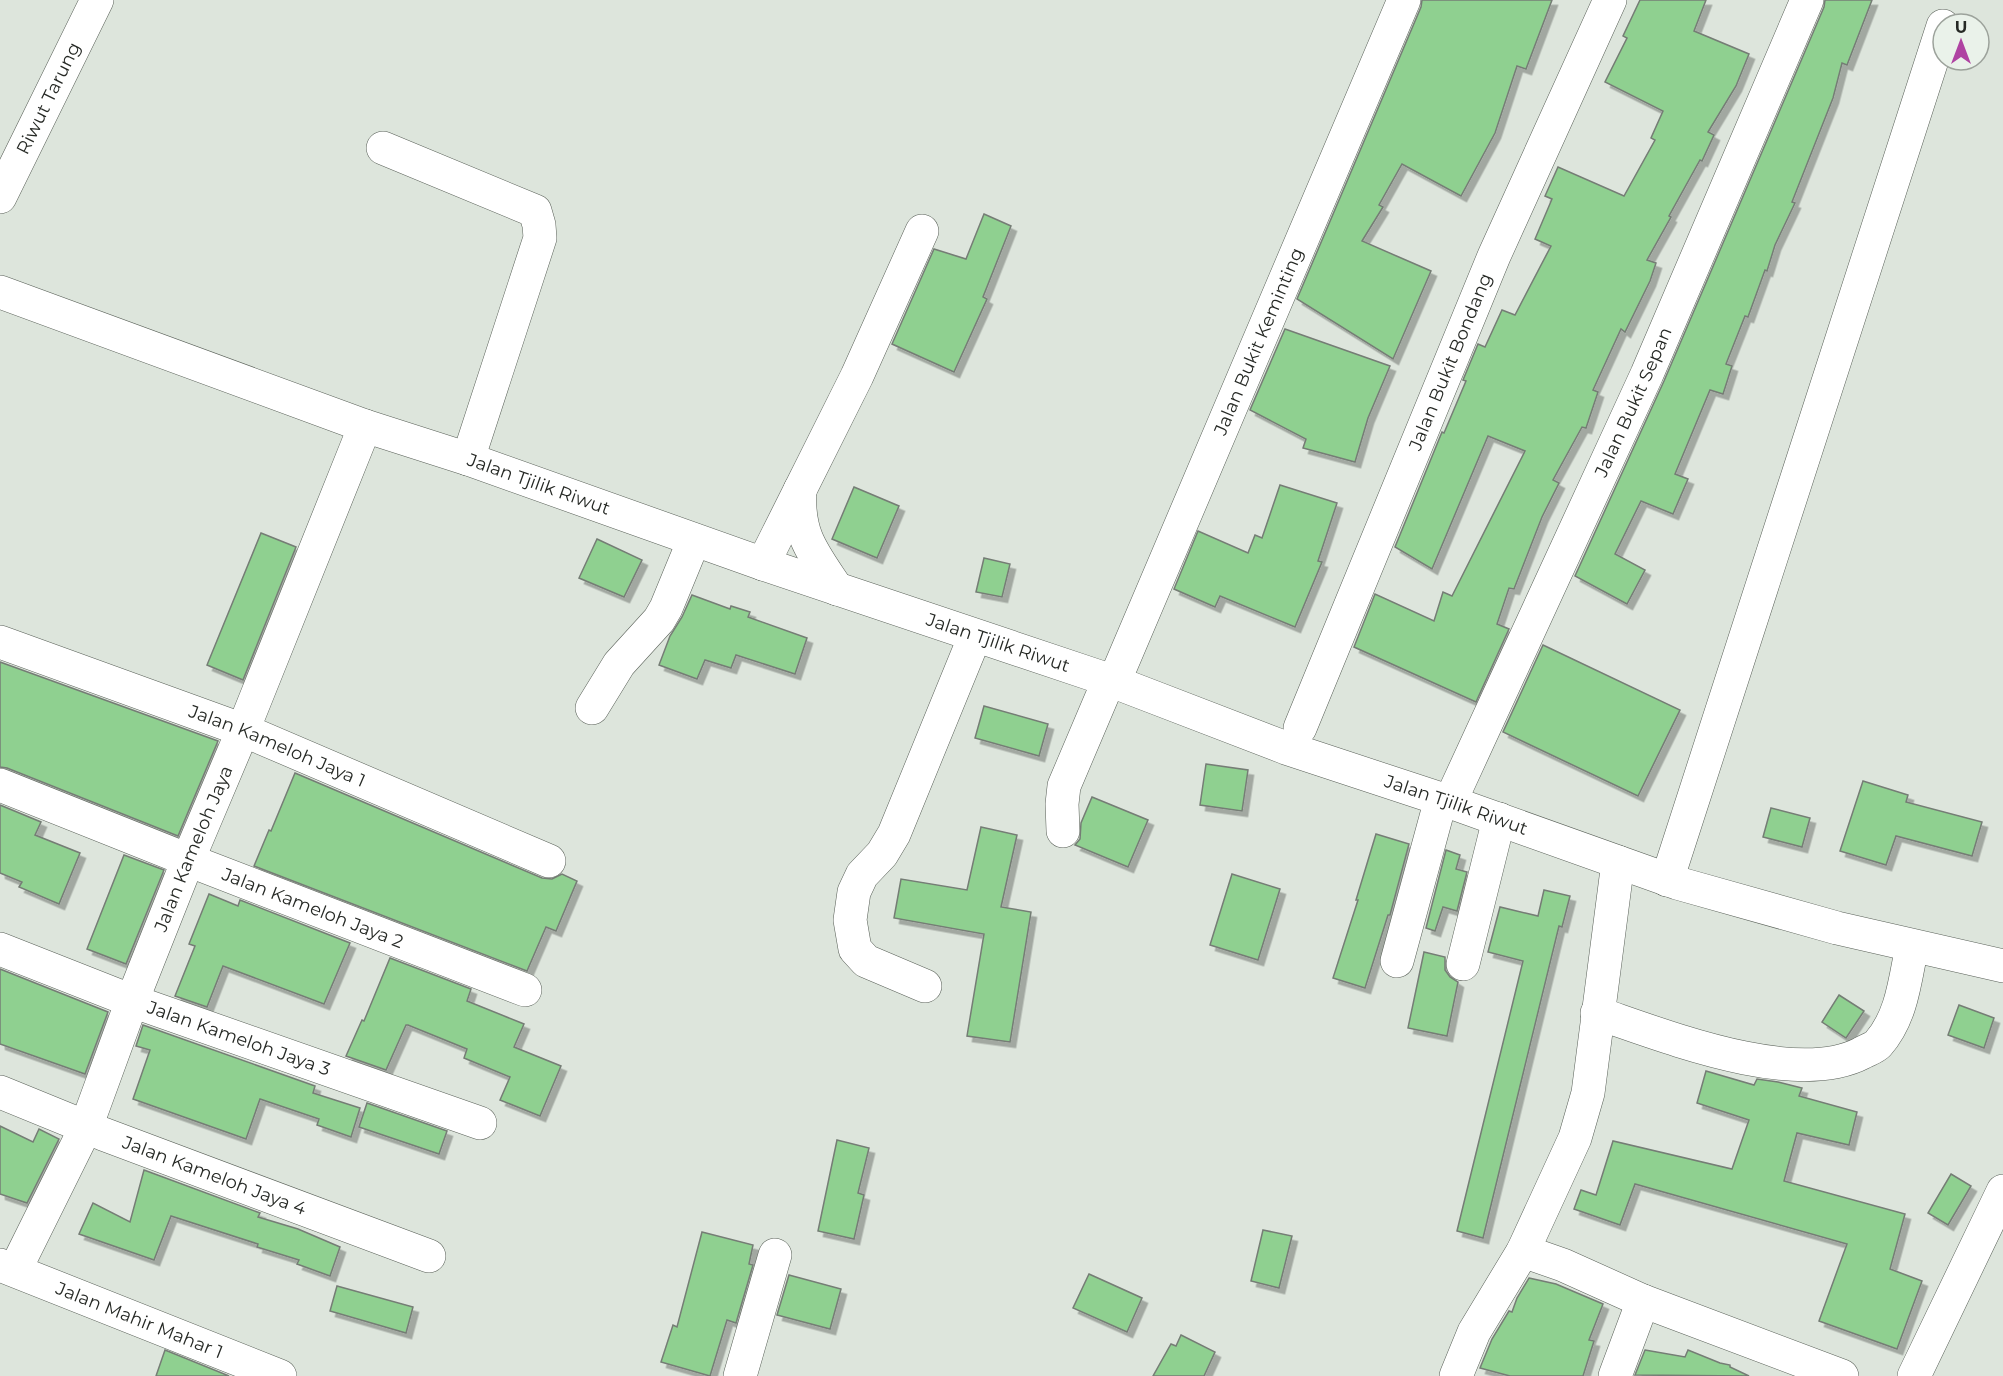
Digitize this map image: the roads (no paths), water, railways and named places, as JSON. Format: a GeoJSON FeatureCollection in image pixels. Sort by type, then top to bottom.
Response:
{"type":"FeatureCollection","features":[{"type":"Feature","properties":{"kind":"main road","name":"Riwut Tarung"},"geometry":{"type":"LineString","coordinates":[[0,197],[97,0]]}},
{"type":"Feature","properties":{"kind":"main road","name":"Jalan Bukit Keminting"},"geometry":{"type":"LineString","coordinates":[[1064,831],[1062,804],[1064,786],[1404,0]]}},
{"type":"Feature","properties":{"kind":"main road","name":"Jalan Bukit Bondang"},"geometry":{"type":"LineString","coordinates":[[1300,728],[1494,256],[1610,0]]}},
{"type":"Feature","properties":{"kind":"main road","name":"Jalan Bukit Sepan"},"geometry":{"type":"LineString","coordinates":[[1397,961],[1446,800],[1647,374],[1807,0]]}},
{"type":"Feature","properties":{"kind":"main road"},"geometry":{"type":"LineString","coordinates":[[1667,880],[1931,62]]}},
{"type":"Feature","properties":{"kind":"main road"},"geometry":{"type":"LineString","coordinates":[[382,148],[535,212],[539,225],[540,238],[468,459]]}},
{"type":"Feature","properties":{"kind":"main road"},"geometry":{"type":"LineString","coordinates":[[763,564],[857,376],[922,231]]}},
{"type":"Feature","properties":{"kind":"main road","name":"Jalan Tjilik Riwut"},"geometry":{"type":"LineString","coordinates":[[0,292],[366,426],[468,459],[763,564],[1111,681],[1286,748],[1446,800],[1667,880],[1837,928],[2003,966]]}},
{"type":"Feature","properties":{"kind":"main road","name":"Jalan Kameloh Jaya"},"geometry":{"type":"LineString","coordinates":[[8,1267],[86,1127],[132,1001],[188,860],[366,426]]}},
{"type":"Feature","properties":{"kind":"main road"},"geometry":{"type":"LineString","coordinates":[[800,490],[800,522],[809,546],[837,589]]}},
{"type":"Feature","properties":{"kind":"main road"},"geometry":{"type":"LineString","coordinates":[[592,708],[619,664],[666,609],[694,540]]}},
{"type":"Feature","properties":{"kind":"main road"},"geometry":{"type":"LineString","coordinates":[[925,986],[866,961],[855,949],[850,920],[854,892],[862,875],[882,854],[894,834],[975,636]]}},
{"type":"Feature","properties":{"kind":"main road","name":"Jalan Kameloh Jaya 1"},"geometry":{"type":"LineString","coordinates":[[0,642],[243,730],[549,861]]}},
{"type":"Feature","properties":{"kind":"main road","name":"Jalan Kameloh Jaya 2"},"geometry":{"type":"LineString","coordinates":[[0,785],[525,990]]}},
{"type":"Feature","properties":{"kind":"main road"},"geometry":{"type":"LineString","coordinates":[[1463,964],[1499,819]]}},
{"type":"Feature","properties":{"kind":"main road"},"geometry":{"type":"LineString","coordinates":[[1456,1376],[1474,1332],[1524,1251],[1581,1120],[1588,1093],[1618,862]]}},
{"type":"Feature","properties":{"kind":"main road"},"geometry":{"type":"LineString","coordinates":[[1597,1013],[1698,1048],[1754,1059],[1811,1066],[1848,1060],[1877,1045],[1897,1014],[1912,946]]}},
{"type":"Feature","properties":{"kind":"main road","name":"Jalan Kameloh Jaya 3"},"geometry":{"type":"LineString","coordinates":[[0,949],[132,1001],[480,1123]]}},
{"type":"Feature","properties":{"kind":"main road","name":"Jalan Kameloh Jaya 4"},"geometry":{"type":"LineString","coordinates":[[0,1092],[86,1127],[429,1256]]}},
{"type":"Feature","properties":{"kind":"main road"},"geometry":{"type":"LineString","coordinates":[[1914,1376],[2003,1191]]}},
{"type":"Feature","properties":{"kind":"main road"},"geometry":{"type":"LineString","coordinates":[[1524,1251],[1563,1264],[1643,1301],[1842,1376]]}},
{"type":"Feature","properties":{"kind":"main road"},"geometry":{"type":"LineString","coordinates":[[740,1376],[775,1255]]}},
{"type":"Feature","properties":{"kind":"main road","name":"Jalan Mahir Mahar 1"},"geometry":{"type":"LineString","coordinates":[[8,1267],[280,1376]]}},
{"type":"Feature","properties":{"kind":"main road"},"geometry":{"type":"LineString","coordinates":[[1615,1376],[1643,1301]]}}]}
